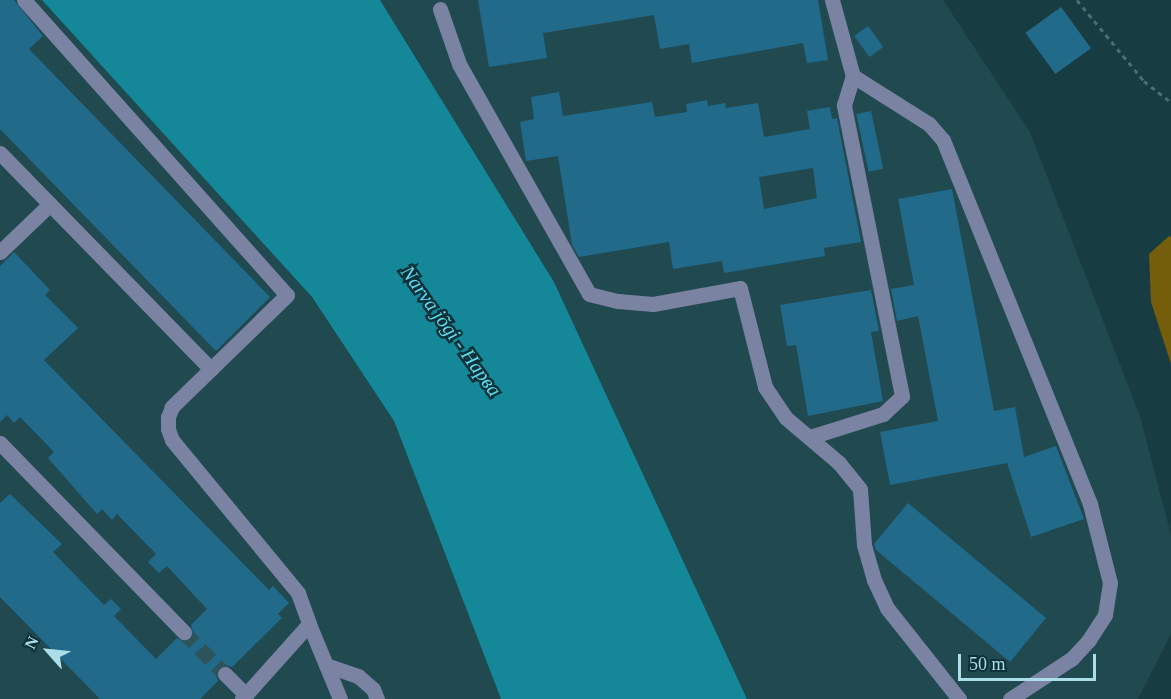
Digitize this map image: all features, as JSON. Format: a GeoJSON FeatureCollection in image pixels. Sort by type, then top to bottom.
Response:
{"type":"FeatureCollection","features":[{"type":"Feature","properties":{"kind":"lane"},"geometry":{"type":"LineString","coordinates":[[24,0],[287,295],[172,407],[168,417],[168,429],[172,440],[298,593],[340,699]]}},
{"type":"Feature","properties":{"kind":"lane"},"geometry":{"type":"LineString","coordinates":[[810,436],[883,414],[902,396],[844,105],[853,76],[832,0]]}},
{"type":"Feature","properties":{"kind":"lane"},"geometry":{"type":"LineString","coordinates":[[440,9],[459,64],[588,294],[618,301],[653,304],[740,288],[757,346],[765,387],[786,418],[810,436],[839,463],[860,489],[864,545],[874,580],[887,608],[959,699]]}},
{"type":"Feature","properties":{"kind":"lane"},"geometry":{"type":"LineString","coordinates":[[853,76],[929,124],[943,140],[1093,515],[1110,583],[1105,615],[1089,640],[1071,659],[1010,699]]}},
{"type":"Feature","properties":{"kind":"lane"},"geometry":{"type":"LineString","coordinates":[[0,153],[211,369]]}},
{"type":"Feature","properties":{"kind":"lane"},"geometry":{"type":"LineString","coordinates":[[0,252],[50,204]]}},
{"type":"Feature","properties":{"kind":"lane"},"geometry":{"type":"LineString","coordinates":[[0,442],[184,632]]}},
{"type":"Feature","properties":{"kind":"lane"},"geometry":{"type":"LineString","coordinates":[[225,674],[244,697],[309,624]]}},
{"type":"Feature","properties":{"kind":"lane"},"geometry":{"type":"LineString","coordinates":[[326,665],[358,676],[373,689],[376,699]]}},
{"type":"Feature","properties":{"kind":"path"},"geometry":{"type":"LineString","coordinates":[[1077,0],[1144,81],[1171,102]]}},
{"type":"Feature","properties":{"kind":"shaded area"},"geometry":{"type":"Polygon","coordinates":[[[0,0],[42,0],[312,297],[394,421],[501,699],[0,699],[0,0]]]}},
{"type":"Feature","properties":{"kind":"shaded area"},"geometry":{"type":"Polygon","coordinates":[[[380,0],[943,0],[1030,132],[1140,416],[1171,535],[1171,634],[1138,699],[747,699],[554,282],[380,0]]]}},
{"type":"Feature","properties":{"kind":"shaded area"},"geometry":{"type":"Polygon","coordinates":[[[1169,236],[1171,237],[1171,364],[1151,302],[1149,254],[1169,236]]]}},
{"type":"Feature","properties":{"kind":"water","name":"Narva jõgi - Нарва"},"geometry":{"type":"Polygon","coordinates":[[[42,0],[380,0],[554,282],[747,699],[501,699],[394,421],[312,297],[42,0]]]}},
{"type":"Feature","properties":{"kind":"building"},"geometry":{"type":"Polygon","coordinates":[[[0,0],[14,0],[43,36],[29,49],[270,297],[216,351],[0,129],[0,0]]]}},
{"type":"Feature","properties":{"kind":"building"},"geometry":{"type":"Polygon","coordinates":[[[478,0],[818,0],[828,60],[807,63],[803,43],[692,63],[689,44],[660,49],[654,15],[543,33],[547,58],[489,67],[478,0]]]}},
{"type":"Feature","properties":{"kind":"building"},"geometry":{"type":"Polygon","coordinates":[[[1061,7],[1091,48],[1055,74],[1025,33],[1061,7]]]}},
{"type":"Feature","properties":{"kind":"building"},"geometry":{"type":"Polygon","coordinates":[[[868,26],[883,47],[870,57],[854,36],[868,26]]]}},
{"type":"Feature","properties":{"kind":"building"},"geometry":{"type":"Polygon","coordinates":[[[559,92],[563,116],[652,102],[655,117],[687,112],[686,104],[707,100],[708,106],[725,103],[726,108],[758,103],[764,137],[810,129],[807,111],[830,107],[832,119],[837,118],[861,242],[824,248],[825,256],[724,273],[722,261],[673,269],[669,242],[579,257],[572,245],[558,156],[526,161],[520,122],[534,119],[531,97],[559,92]],[[813,168],[759,177],[764,209],[817,198],[813,168]]]}},
{"type":"Feature","properties":{"kind":"building"},"geometry":{"type":"Polygon","coordinates":[[[871,111],[883,169],[869,172],[856,114],[871,111]]]}},
{"type":"Feature","properties":{"kind":"building"},"geometry":{"type":"Polygon","coordinates":[[[952,189],[994,411],[1015,407],[1024,457],[1056,446],[1084,519],[1031,537],[1007,463],[890,485],[880,432],[938,421],[918,316],[897,321],[891,289],[914,285],[898,199],[952,189]]]}},
{"type":"Feature","properties":{"kind":"building"},"geometry":{"type":"Polygon","coordinates":[[[14,252],[50,290],[45,295],[78,328],[44,360],[269,590],[273,586],[289,603],[278,614],[282,618],[232,667],[223,664],[218,668],[216,676],[218,681],[200,699],[100,699],[0,597],[0,503],[10,494],[62,544],[53,552],[104,605],[111,599],[121,609],[114,616],[156,659],[177,638],[182,641],[190,639],[193,634],[191,625],[207,609],[167,566],[159,573],[148,562],[156,554],[117,514],[112,520],[102,509],[97,514],[48,458],[54,452],[20,417],[14,423],[7,415],[0,422],[0,266],[14,252]]]}},
{"type":"Feature","properties":{"kind":"building"},"geometry":{"type":"Polygon","coordinates":[[[871,290],[879,331],[871,332],[883,401],[808,416],[796,345],[787,346],[780,305],[871,290]]]}},
{"type":"Feature","properties":{"kind":"building"},"geometry":{"type":"Polygon","coordinates":[[[908,503],[1046,618],[1010,662],[876,550],[874,544],[908,503]]]}},
{"type":"Feature","properties":{"kind":"tunnel"},"geometry":{"type":"LineString","coordinates":[[184,632],[225,674]]}}]}
